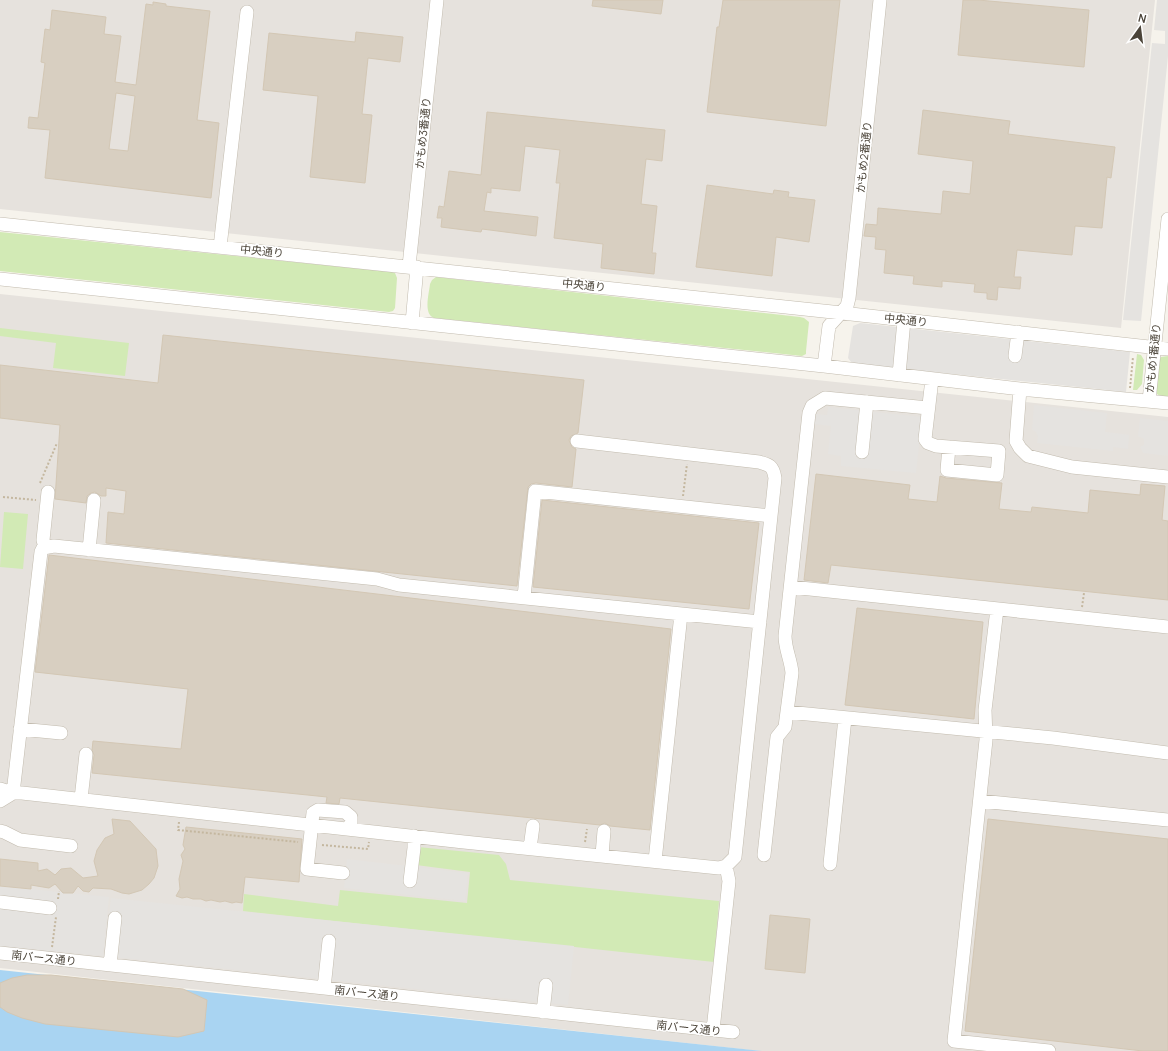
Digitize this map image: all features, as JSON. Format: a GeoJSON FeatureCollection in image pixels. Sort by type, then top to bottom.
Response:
{"type":"FeatureCollection","features":[{"type":"Feature","properties":{"kind":"street","name":"かもめ3番通り"},"geometry":{"type":"LineString","coordinates":[[412,322],[413,267],[437,0]]}},
{"type":"Feature","properties":{"kind":"street","name":"かもめ2番通り"},"geometry":{"type":"LineString","coordinates":[[842,313],[847,306],[849,298],[880,0]]}},
{"type":"Feature","properties":{"kind":"street"},"geometry":{"type":"LineString","coordinates":[[220,247],[246,12]]}},
{"type":"Feature","properties":{"kind":"street","name":"かもめ1番通り"},"geometry":{"type":"LineString","coordinates":[[1149,401],[1168,219]]}},
{"type":"Feature","properties":{"kind":"street","name":"中央通り"},"geometry":{"type":"LineString","coordinates":[[0,224],[1168,349]]}},
{"type":"Feature","properties":{"kind":"street"},"geometry":{"type":"LineString","coordinates":[[0,279],[824,366],[1020,389],[1168,403]]}},
{"type":"Feature","properties":{"kind":"street"},"geometry":{"type":"LineString","coordinates":[[824,366],[829,326],[842,313]]}},
{"type":"Feature","properties":{"kind":"street"},"geometry":{"type":"LineString","coordinates":[[899,375],[904,320]]}},
{"type":"Feature","properties":{"kind":"street"},"geometry":{"type":"LineString","coordinates":[[1015,356],[1018,332]]}},
{"type":"Feature","properties":{"kind":"street"},"geometry":{"type":"LineString","coordinates":[[932,379],[926,441],[936,446],[949,447],[999,451],[998,475],[947,470],[949,447]]}},
{"type":"Feature","properties":{"kind":"street"},"geometry":{"type":"LineString","coordinates":[[1020,389],[1016,441],[1020,448],[1028,456],[1072,467],[1168,477]]}},
{"type":"Feature","properties":{"kind":"street"},"geometry":{"type":"LineString","coordinates":[[764,855],[777,737],[785,727],[792,666],[785,642],[785,636],[809,413],[812,406],[825,398],[928,408]]}},
{"type":"Feature","properties":{"kind":"street"},"geometry":{"type":"LineString","coordinates":[[862,452],[867,402]]}},
{"type":"Feature","properties":{"kind":"street"},"geometry":{"type":"LineString","coordinates":[[0,789],[13,793],[81,799],[414,836],[719,868],[726,866],[735,858],[775,478],[774,471],[769,465],[759,462],[577,441]]}},
{"type":"Feature","properties":{"kind":"street"},"geometry":{"type":"LineString","coordinates":[[524,597],[535,491],[771,516]]}},
{"type":"Feature","properties":{"kind":"street"},"geometry":{"type":"LineString","coordinates":[[42,492],[43,540],[45,547]]}},
{"type":"Feature","properties":{"kind":"street"},"geometry":{"type":"LineString","coordinates":[[89,550],[94,500]]}},
{"type":"Feature","properties":{"kind":"street"},"geometry":{"type":"LineString","coordinates":[[13,793],[41,552],[45,547],[54,546],[377,579],[399,585],[760,622]]}},
{"type":"Feature","properties":{"kind":"street"},"geometry":{"type":"LineString","coordinates":[[791,587],[1168,627]]}},
{"type":"Feature","properties":{"kind":"street"},"geometry":{"type":"LineString","coordinates":[[997,609],[985,710],[986,732],[980,801],[954,1041],[1049,1051]]}},
{"type":"Feature","properties":{"kind":"street"},"geometry":{"type":"LineString","coordinates":[[654,861],[681,614]]}},
{"type":"Feature","properties":{"kind":"street"},"geometry":{"type":"LineString","coordinates":[[787,712],[1053,738],[1168,753]]}},
{"type":"Feature","properties":{"kind":"street"},"geometry":{"type":"LineString","coordinates":[[830,864],[845,718]]}},
{"type":"Feature","properties":{"kind":"street"},"geometry":{"type":"LineString","coordinates":[[20,729],[61,733]]}},
{"type":"Feature","properties":{"kind":"street"},"geometry":{"type":"LineString","coordinates":[[81,799],[86,754]]}},
{"type":"Feature","properties":{"kind":"street"},"geometry":{"type":"LineString","coordinates":[[0,801],[13,793]]}},
{"type":"Feature","properties":{"kind":"street"},"geometry":{"type":"LineString","coordinates":[[980,801],[1168,820]]}},
{"type":"Feature","properties":{"kind":"street"},"geometry":{"type":"LineString","coordinates":[[312,825],[307,869],[343,873]]}},
{"type":"Feature","properties":{"kind":"street"},"geometry":{"type":"LineString","coordinates":[[530,848],[533,826]]}},
{"type":"Feature","properties":{"kind":"street"},"geometry":{"type":"LineString","coordinates":[[0,831],[20,840],[71,846]]}},
{"type":"Feature","properties":{"kind":"street"},"geometry":{"type":"LineString","coordinates":[[602,855],[604,831]]}},
{"type":"Feature","properties":{"kind":"street"},"geometry":{"type":"LineString","coordinates":[[410,880],[414,836]]}},
{"type":"Feature","properties":{"kind":"street"},"geometry":{"type":"LineString","coordinates":[[713,1030],[730,878],[726,866]]}},
{"type":"Feature","properties":{"kind":"street"},"geometry":{"type":"LineString","coordinates":[[0,902],[55,908]]}},
{"type":"Feature","properties":{"kind":"street"},"geometry":{"type":"LineString","coordinates":[[110,965],[115,918]]}},
{"type":"Feature","properties":{"kind":"street"},"geometry":{"type":"LineString","coordinates":[[324,988],[329,941]]}},
{"type":"Feature","properties":{"kind":"street","name":"南バース通り"},"geometry":{"type":"LineString","coordinates":[[0,953],[733,1032]]}},
{"type":"Feature","properties":{"kind":"street"},"geometry":{"type":"LineString","coordinates":[[543,1012],[546,985]]}},
{"type":"Feature","properties":{"kind":"path"},"geometry":{"type":"LineString","coordinates":[[1129,391],[1133,354]]}},
{"type":"Feature","properties":{"kind":"path"},"geometry":{"type":"LineString","coordinates":[[3,497],[38,500],[42,492],[40,483],[58,443]]}},
{"type":"Feature","properties":{"kind":"path"},"geometry":{"type":"LineString","coordinates":[[682,507],[687,463]]}},
{"type":"Feature","properties":{"kind":"path"},"geometry":{"type":"LineString","coordinates":[[1082,611],[1084,593]]}},
{"type":"Feature","properties":{"kind":"path"},"geometry":{"type":"LineString","coordinates":[[180,819],[178,830],[368,849],[369,841],[373,842]]}},
{"type":"Feature","properties":{"kind":"path"},"geometry":{"type":"LineString","coordinates":[[585,844],[586,829]]}},
{"type":"Feature","properties":{"kind":"path"},"geometry":{"type":"LineString","coordinates":[[52,950],[55,908],[59,891]]}},
{"type":"Feature","properties":{"kind":"shaded area"},"geometry":{"type":"Polygon","coordinates":[[[0,0],[1155,0],[1121,328],[0,209],[0,0]]]}},
{"type":"Feature","properties":{"kind":"shaded area"},"geometry":{"type":"Polygon","coordinates":[[[1157,0],[1168,0],[1168,56],[1141,321],[1123,320],[1152,43],[1165,44],[1165,31],[1154,30],[1157,0]]]}},
{"type":"Feature","properties":{"kind":"shaded area"},"geometry":{"type":"Polygon","coordinates":[[[0,294],[1168,417],[1168,1051],[760,1051],[0,968],[0,294]]]}},
{"type":"Feature","properties":{"kind":"shaded area"},"geometry":{"type":"Polygon","coordinates":[[[860,323],[1130,352],[1126,392],[856,364],[851,362],[848,358],[853,326],[860,323]]]}},
{"type":"Feature","properties":{"kind":"shaded area"},"geometry":{"type":"Polygon","coordinates":[[[1034,405],[1107,413],[1105,432],[1129,435],[1128,449],[1113,447],[1113,451],[1037,443],[1038,436],[1035,431],[1032,430],[1034,405]]]}},
{"type":"Feature","properties":{"kind":"shaded area"},"geometry":{"type":"Polygon","coordinates":[[[828,407],[922,417],[916,473],[841,466],[841,456],[828,454],[831,426],[814,424],[816,414],[827,415],[828,407]]]}},
{"type":"Feature","properties":{"kind":"shaded area"},"geometry":{"type":"Polygon","coordinates":[[[1140,418],[1168,421],[1168,456],[1143,453],[1140,447],[1144,445],[1144,439],[1138,436],[1140,418]]]}},
{"type":"Feature","properties":{"kind":"shaded area"},"geometry":{"type":"Polygon","coordinates":[[[347,859],[468,873],[465,901],[344,888],[347,859]]]}},
{"type":"Feature","properties":{"kind":"shaded area"},"geometry":{"type":"Polygon","coordinates":[[[0,886],[109,897],[103,956],[0,946],[0,886]]]}},
{"type":"Feature","properties":{"kind":"shaded area"},"geometry":{"type":"Polygon","coordinates":[[[111,898],[574,946],[568,1005],[104,956],[111,898]]]}},
{"type":"Feature","properties":{"kind":"green space"},"geometry":{"type":"Polygon","coordinates":[[[0,232],[392,272],[395,273],[397,278],[395,308],[393,311],[389,312],[0,271],[0,232]]]}},
{"type":"Feature","properties":{"kind":"green space"},"geometry":{"type":"Polygon","coordinates":[[[436,277],[800,317],[809,322],[806,354],[802,356],[434,318],[429,312],[428,303],[430,284],[436,277]]]}},
{"type":"Feature","properties":{"kind":"green space"},"geometry":{"type":"Polygon","coordinates":[[[0,328],[129,343],[125,376],[53,368],[56,343],[0,336],[0,328]]]}},
{"type":"Feature","properties":{"kind":"green space"},"geometry":{"type":"Polygon","coordinates":[[[1137,354],[1141,355],[1144,360],[1142,384],[1137,390],[1133,390],[1137,354]]]}},
{"type":"Feature","properties":{"kind":"green space"},"geometry":{"type":"Polygon","coordinates":[[[1168,356],[1168,397],[1160,396],[1157,394],[1156,390],[1159,361],[1161,357],[1168,356]]]}},
{"type":"Feature","properties":{"kind":"green space"},"geometry":{"type":"Polygon","coordinates":[[[4,512],[28,514],[23,569],[0,567],[4,512]]]}},
{"type":"Feature","properties":{"kind":"green space"},"geometry":{"type":"Polygon","coordinates":[[[418,847],[499,855],[506,864],[510,880],[719,901],[714,962],[243,911],[244,894],[338,906],[340,890],[467,903],[470,872],[416,865],[418,847]]]}},
{"type":"Feature","properties":{"kind":"water"},"geometry":{"type":"Polygon","coordinates":[[[0,970],[762,1051],[0,1051],[0,970]]]}},
{"type":"Feature","properties":{"kind":"building"},"geometry":{"type":"Polygon","coordinates":[[[593,0],[663,0],[661,14],[592,6],[593,0]]]}},
{"type":"Feature","properties":{"kind":"building"},"geometry":{"type":"Polygon","coordinates":[[[723,0],[840,0],[826,126],[707,112],[717,27],[719,27],[723,0]]]}},
{"type":"Feature","properties":{"kind":"building"},"geometry":{"type":"Polygon","coordinates":[[[963,0],[1089,10],[1084,67],[958,55],[963,0]]]}},
{"type":"Feature","properties":{"kind":"building"},"geometry":{"type":"Polygon","coordinates":[[[153,2],[166,4],[166,6],[210,11],[197,120],[219,123],[211,198],[45,178],[50,130],[28,128],[29,117],[38,118],[45,63],[41,62],[45,29],[50,30],[52,10],[106,17],[104,34],[121,36],[115,82],[136,85],[146,4],[153,5],[153,2]],[[116,93],[109,149],[128,151],[135,96],[116,93]]]}},
{"type":"Feature","properties":{"kind":"building"},"geometry":{"type":"Polygon","coordinates":[[[356,32],[403,37],[400,62],[368,58],[362,114],[372,115],[365,183],[310,177],[318,96],[263,90],[269,33],[355,42],[356,32]]]}},
{"type":"Feature","properties":{"kind":"building"},"geometry":{"type":"Polygon","coordinates":[[[923,110],[1010,121],[1008,134],[1115,147],[1111,178],[1107,177],[1102,228],[1075,226],[1072,255],[1017,250],[1014,277],[1021,277],[1020,289],[998,287],[997,300],[987,299],[987,293],[974,292],[975,284],[942,281],[942,287],[913,284],[914,276],[884,273],[886,250],[875,249],[876,237],[864,236],[866,224],[877,225],[878,208],[941,214],[943,191],[970,194],[973,161],[918,154],[923,110]]]}},
{"type":"Feature","properties":{"kind":"building"},"geometry":{"type":"Polygon","coordinates":[[[487,112],[665,130],[662,161],[646,159],[641,204],[657,206],[652,253],[656,253],[654,274],[601,268],[603,244],[554,238],[560,183],[556,183],[560,150],[525,146],[520,191],[491,188],[491,193],[487,192],[484,211],[538,217],[536,236],[482,229],[481,232],[441,227],[442,218],[437,218],[439,206],[444,207],[449,171],[481,175],[487,112]]]}},
{"type":"Feature","properties":{"kind":"building"},"geometry":{"type":"Polygon","coordinates":[[[707,185],[773,194],[774,190],[789,192],[788,197],[815,200],[809,242],[776,237],[772,276],[696,267],[707,185]]]}},
{"type":"Feature","properties":{"kind":"building"},"geometry":{"type":"Polygon","coordinates":[[[163,335],[584,380],[578,433],[571,436],[569,440],[572,447],[576,449],[572,487],[536,483],[531,484],[528,487],[517,586],[106,543],[108,512],[124,514],[126,491],[106,488],[106,496],[101,496],[95,492],[91,493],[87,496],[86,503],[55,499],[60,425],[0,418],[0,365],[158,383],[163,335]]]}},
{"type":"Feature","properties":{"kind":"building"},"geometry":{"type":"Polygon","coordinates":[[[816,474],[910,485],[908,499],[937,502],[940,476],[946,478],[1002,483],[999,509],[1031,512],[1032,507],[1088,513],[1090,490],[1140,495],[1141,484],[1165,486],[1162,520],[1168,521],[1168,600],[831,565],[828,583],[804,580],[816,474]]]}},
{"type":"Feature","properties":{"kind":"building"},"geometry":{"type":"Polygon","coordinates":[[[542,500],[759,523],[749,609],[533,587],[542,500]]]}},
{"type":"Feature","properties":{"kind":"building"},"geometry":{"type":"Polygon","coordinates":[[[49,555],[671,629],[650,830],[610,826],[605,823],[600,825],[340,798],[339,804],[326,803],[327,797],[92,773],[94,755],[92,750],[93,741],[181,749],[188,689],[35,672],[49,555]]]}},
{"type":"Feature","properties":{"kind":"building"},"geometry":{"type":"Polygon","coordinates":[[[857,608],[983,622],[974,719],[845,705],[857,608]]]}},
{"type":"Feature","properties":{"kind":"building"},"geometry":{"type":"Polygon","coordinates":[[[112,819],[130,821],[156,849],[158,866],[154,878],[142,890],[129,894],[111,889],[93,888],[89,892],[83,891],[78,886],[73,893],[63,893],[55,884],[49,888],[31,885],[31,889],[0,886],[0,859],[38,863],[38,871],[47,869],[55,875],[61,869],[71,868],[83,878],[98,876],[94,861],[97,850],[105,838],[114,834],[112,819]]]}},
{"type":"Feature","properties":{"kind":"building"},"geometry":{"type":"Polygon","coordinates":[[[988,819],[1168,839],[1168,1051],[1143,1051],[965,1031],[988,819]]]}},
{"type":"Feature","properties":{"kind":"building"},"geometry":{"type":"Polygon","coordinates":[[[186,827],[302,839],[299,882],[245,877],[242,903],[211,900],[206,901],[176,896],[180,889],[179,879],[183,861],[181,855],[185,849],[183,845],[186,827]]]}},
{"type":"Feature","properties":{"kind":"building"},"geometry":{"type":"Polygon","coordinates":[[[770,915],[810,919],[805,973],[765,969],[770,915]]]}},
{"type":"Feature","properties":{"kind":"building"},"geometry":{"type":"Polygon","coordinates":[[[27,975],[51,975],[183,989],[207,1000],[204,1031],[178,1037],[45,1024],[22,1018],[7,1012],[0,1007],[0,983],[12,978],[27,975]]]}}]}
